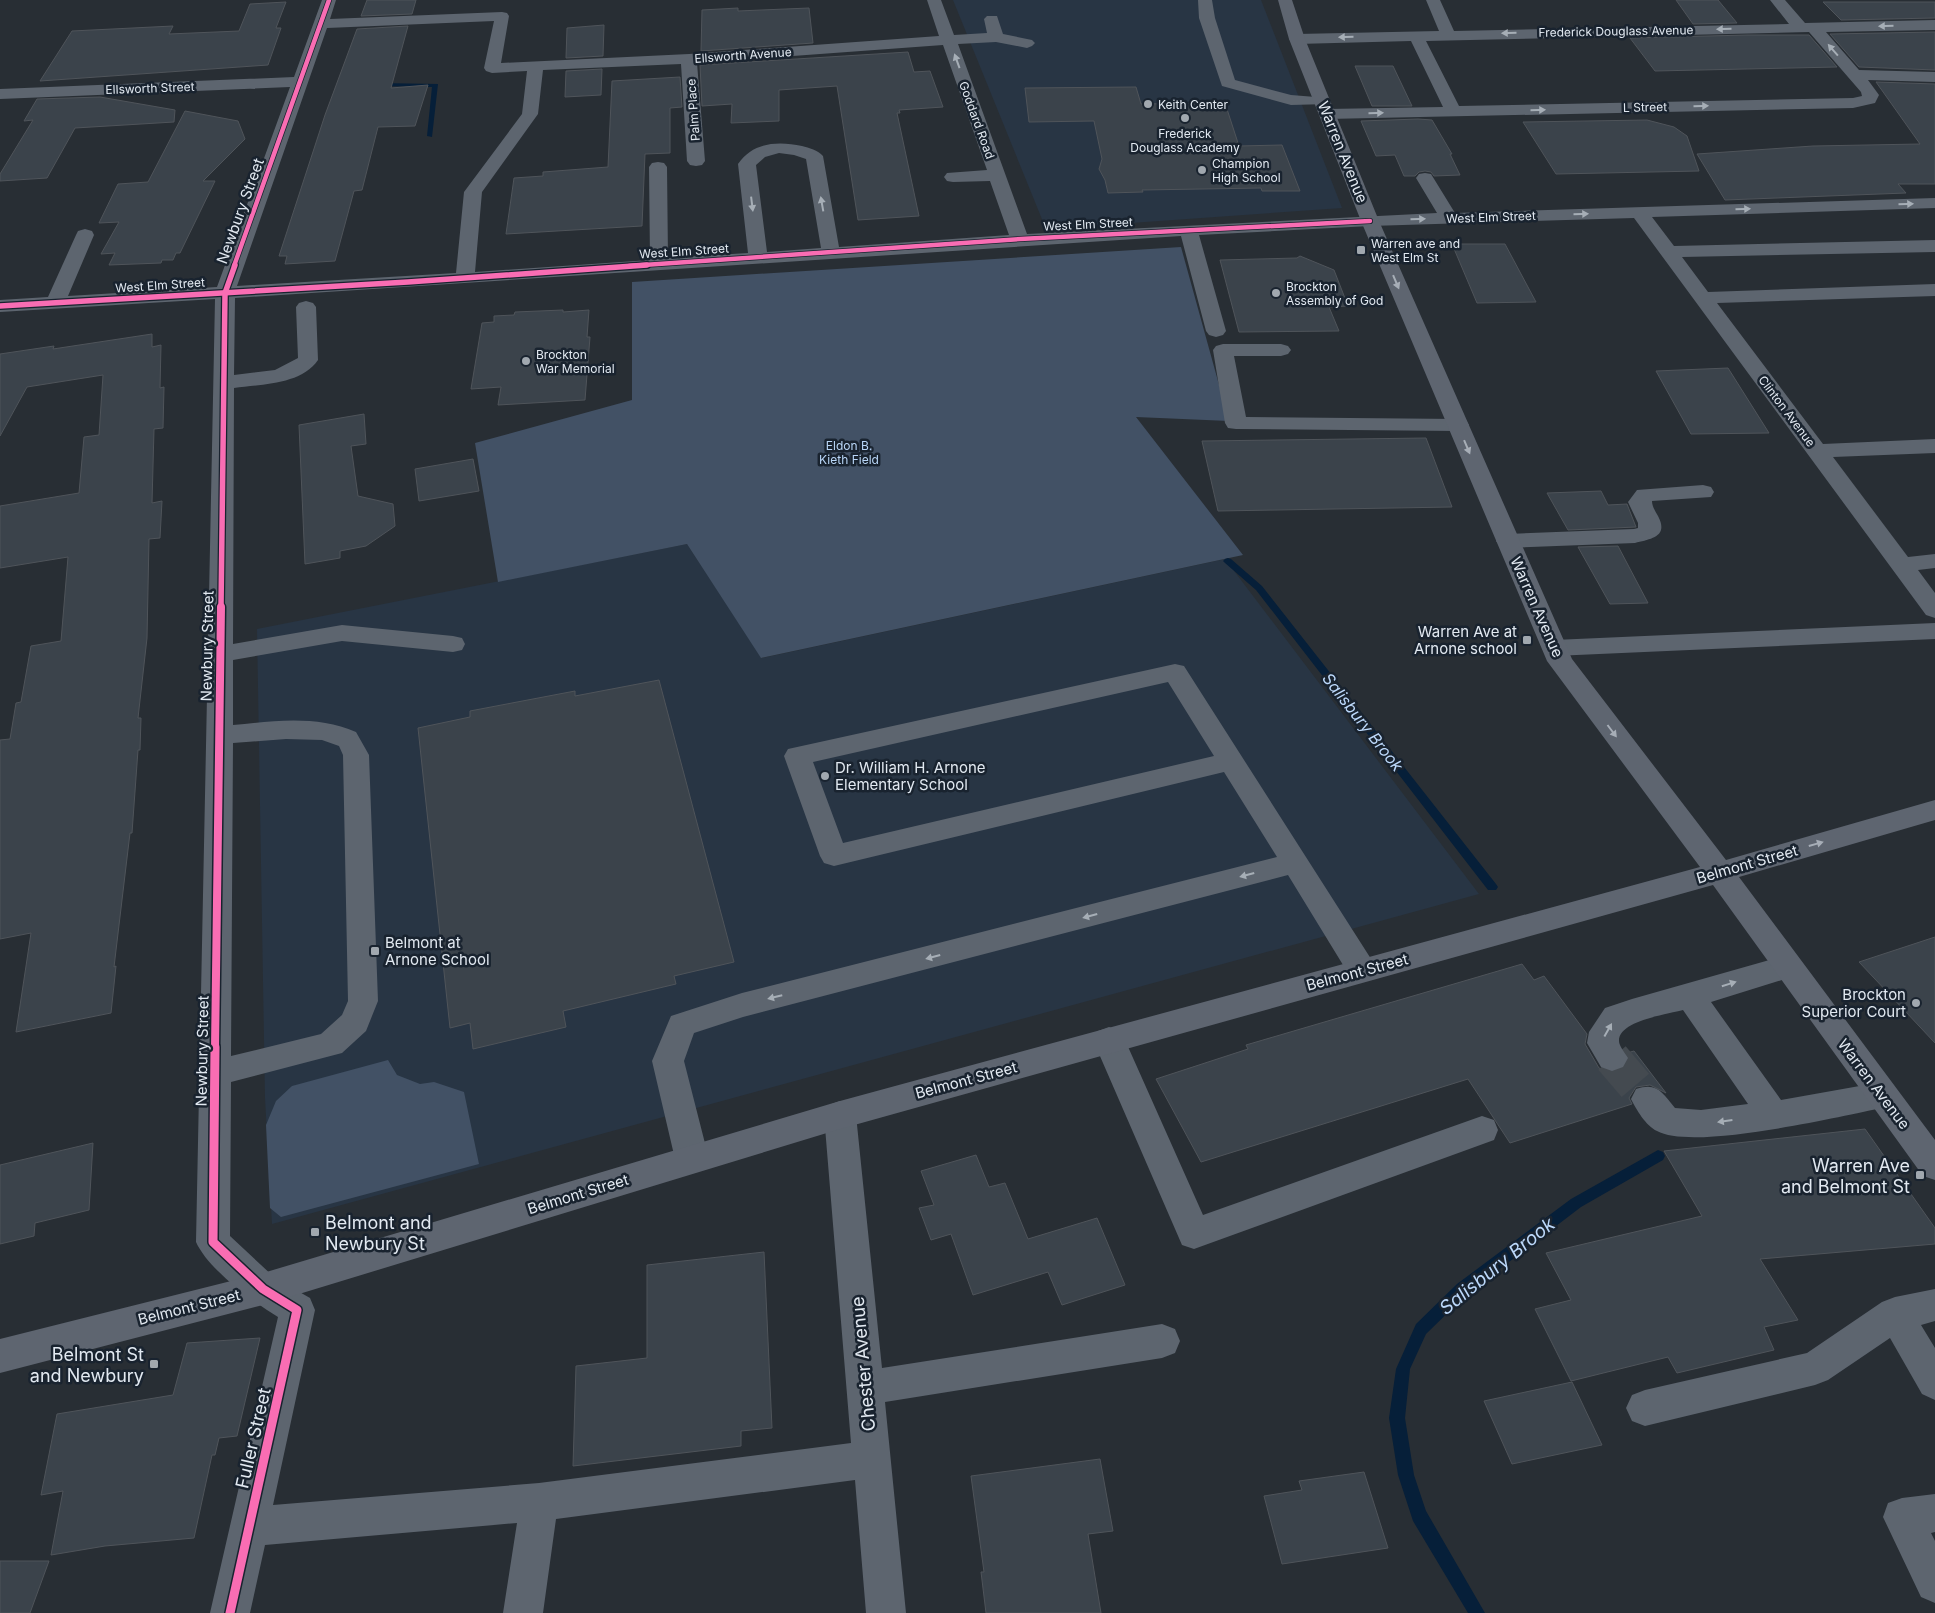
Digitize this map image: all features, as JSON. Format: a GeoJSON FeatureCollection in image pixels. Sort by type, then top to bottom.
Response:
{"type":"FeatureCollection","features":[{"type":"Feature","properties":{"kind":"main road","name":"Warren Avenue"},"geometry":{"type":"LineString","coordinates":[[1285,0],[1297,38],[1370,221],[1560,662],[1719,872],[1935,1166]]}},
{"type":"Feature","properties":{"kind":"main road","name":"Belmont Street"},"geometry":{"type":"LineString","coordinates":[[0,1356],[263,1289],[840,1115],[1719,872],[1935,810]]}},
{"type":"Feature","properties":{"kind":"street","name":"Newbury Street"},"geometry":{"type":"LineString","coordinates":[[263,1289],[213,1242],[226,382],[225,292],[329,0]]}},
{"type":"Feature","properties":{"kind":"street"},"geometry":{"type":"LineString","coordinates":[[322,24],[502,16],[510,0]]}},
{"type":"Feature","properties":{"kind":"street","name":"Goddard Road"},"geometry":{"type":"LineString","coordinates":[[934,0],[1020,239]]}},
{"type":"Feature","properties":{"kind":"street","name":"L Street"},"geometry":{"type":"LineString","coordinates":[[1204,0],[1228,83],[1324,107],[1453,111],[1853,103],[1869,100],[1871,95],[1855,75],[1777,0]]}},
{"type":"Feature","properties":{"kind":"street"},"geometry":{"type":"LineString","coordinates":[[1433,0],[1448,34]]}},
{"type":"Feature","properties":{"kind":"street","name":"Ellsworth Avenue"},"geometry":{"type":"LineString","coordinates":[[502,16],[492,68],[689,59],[996,37],[1027,43]]}},
{"type":"Feature","properties":{"kind":"street"},"geometry":{"type":"LineString","coordinates":[[992,19],[996,37]]}},
{"type":"Feature","properties":{"kind":"street","name":"Frederick Douglass Avenue"},"geometry":{"type":"LineString","coordinates":[[1297,38],[1935,26]]}},
{"type":"Feature","properties":{"kind":"street"},"geometry":{"type":"LineString","coordinates":[[1416,35],[1453,111]]}},
{"type":"Feature","properties":{"kind":"street","name":"Palm Place"},"geometry":{"type":"LineString","coordinates":[[689,59],[696,161]]}},
{"type":"Feature","properties":{"kind":"street"},"geometry":{"type":"LineString","coordinates":[[465,278],[473,192],[530,114],[536,66]]}},
{"type":"Feature","properties":{"kind":"street"},"geometry":{"type":"LineString","coordinates":[[1855,75],[1935,77]]}},
{"type":"Feature","properties":{"kind":"street","name":"Ellsworth Street"},"geometry":{"type":"LineString","coordinates":[[2,97],[300,82]]}},
{"type":"Feature","properties":{"kind":"street"},"geometry":{"type":"LineString","coordinates":[[758,258],[747,164],[759,152],[779,148],[801,150],[814,156],[831,252]]}},
{"type":"Feature","properties":{"kind":"street"},"geometry":{"type":"LineString","coordinates":[[658,167],[659,264]]}},
{"type":"Feature","properties":{"kind":"street"},"geometry":{"type":"LineString","coordinates":[[953,177],[997,174]]}},
{"type":"Feature","properties":{"kind":"street"},"geometry":{"type":"LineString","coordinates":[[1425,178],[1449,218]]}},
{"type":"Feature","properties":{"kind":"street","name":"West Elm Street"},"geometry":{"type":"LineString","coordinates":[[0,306],[465,278],[1020,239],[1188,230],[1449,218],[1935,203]]}},
{"type":"Feature","properties":{"kind":"street","name":"Clinton Avenue"},"geometry":{"type":"LineString","coordinates":[[1639,212],[1935,610]]}},
{"type":"Feature","properties":{"kind":"street"},"geometry":{"type":"LineString","coordinates":[[1188,230],[1216,331]]}},
{"type":"Feature","properties":{"kind":"street"},"geometry":{"type":"LineString","coordinates":[[55,303],[85,235]]}},
{"type":"Feature","properties":{"kind":"street"},"geometry":{"type":"LineString","coordinates":[[1668,252],[1935,246]]}},
{"type":"Feature","properties":{"kind":"street"},"geometry":{"type":"LineString","coordinates":[[1702,298],[1935,290]]}},
{"type":"Feature","properties":{"kind":"street"},"geometry":{"type":"LineString","coordinates":[[226,382],[280,374],[303,366],[308,360],[306,308]]}},
{"type":"Feature","properties":{"kind":"street"},"geometry":{"type":"LineString","coordinates":[[1281,350],[1223,350],[1236,423],[1458,425]]}},
{"type":"Feature","properties":{"kind":"street"},"geometry":{"type":"LineString","coordinates":[[1816,451],[1935,446]]}},
{"type":"Feature","properties":{"kind":"street"},"geometry":{"type":"LineString","coordinates":[[1508,541],[1635,536],[1649,532],[1650,523],[1639,502],[1645,495],[1703,492]]}},
{"type":"Feature","properties":{"kind":"street"},"geometry":{"type":"LineString","coordinates":[[1901,565],[1935,561]]}},
{"type":"Feature","properties":{"kind":"street"},"geometry":{"type":"LineString","coordinates":[[1554,648],[1935,631]]}},
{"type":"Feature","properties":{"kind":"street"},"geometry":{"type":"LineString","coordinates":[[221,654],[342,634],[453,644]]}},
{"type":"Feature","properties":{"kind":"street"},"geometry":{"type":"LineString","coordinates":[[1231,761],[834,856],[797,756],[1175,672],[1231,761],[1294,862],[1362,970]]}},
{"type":"Feature","properties":{"kind":"street"},"geometry":{"type":"LineString","coordinates":[[215,1073],[331,1044],[355,1022],[363,1001],[356,755],[348,739],[332,732],[306,730],[220,735]]}},
{"type":"Feature","properties":{"kind":"street"},"geometry":{"type":"LineString","coordinates":[[692,1160],[668,1061],[682,1025],[742,1005],[1294,862]]}},
{"type":"Feature","properties":{"kind":"street"},"geometry":{"type":"LineString","coordinates":[[1612,1058],[1603,1042],[1605,1032],[1616,1017],[1787,967]]}},
{"type":"Feature","properties":{"kind":"street"},"geometry":{"type":"LineString","coordinates":[[1690,996],[1773,1115]]}},
{"type":"Feature","properties":{"kind":"street"},"geometry":{"type":"LineString","coordinates":[[1109,1040],[1194,1234],[1482,1130]]}},
{"type":"Feature","properties":{"kind":"street"},"geometry":{"type":"LineString","coordinates":[[1647,1099],[1667,1121],[1701,1124],[1773,1115],[1882,1095]]}},
{"type":"Feature","properties":{"kind":"street","name":"Chester Avenue"},"geometry":{"type":"LineString","coordinates":[[840,1115],[886,1613]]}},
{"type":"Feature","properties":{"kind":"street","name":"Fuller Street"},"geometry":{"type":"LineString","coordinates":[[230,1613],[298,1310],[263,1289]]}},
{"type":"Feature","properties":{"kind":"street"},"geometry":{"type":"LineString","coordinates":[[1645,1408],[1815,1368],[1895,1314],[1935,1305]]}},
{"type":"Feature","properties":{"kind":"street"},"geometry":{"type":"LineString","coordinates":[[1895,1314],[1935,1382]]}},
{"type":"Feature","properties":{"kind":"street"},"geometry":{"type":"LineString","coordinates":[[865,1388],[1162,1341]]}},
{"type":"Feature","properties":{"kind":"street"},"geometry":{"type":"LineString","coordinates":[[249,1527],[539,1502],[872,1459]]}},
{"type":"Feature","properties":{"kind":"street"},"geometry":{"type":"LineString","coordinates":[[523,1613],[539,1502]]}},
{"type":"Feature","properties":{"kind":"street"},"geometry":{"type":"LineString","coordinates":[[1935,1513],[1902,1517],[1935,1583]]}},
{"type":"Feature","properties":{"kind":"shaded area","name":"Keith Center"},"geometry":{"type":"Polygon","coordinates":[[[953,0],[1261,0],[1342,208],[1046,229],[953,0]]]}},
{"type":"Feature","properties":{"kind":"shaded area","name":"Dr. William H. Arnone Elementary School"},"geometry":{"type":"Polygon","coordinates":[[[687,544],[762,658],[1225,559],[1479,894],[272,1224],[265,1098],[257,629],[687,544]]]}},
{"type":"Feature","properties":{"kind":"green space","name":"Eldon B. Kieth Field"},"geometry":{"type":"Polygon","coordinates":[[[1181,247],[1229,421],[1136,417],[1243,555],[761,658],[687,544],[498,582],[475,443],[632,400],[632,282],[1181,247]]]}},
{"type":"Feature","properties":{"kind":"green space"},"geometry":{"type":"Polygon","coordinates":[[[388,1060],[397,1075],[420,1084],[434,1082],[464,1092],[479,1164],[281,1217],[270,1208],[266,1125],[276,1101],[292,1086],[388,1060]]]}},
{"type":"Feature","properties":{"kind":"building"},"geometry":{"type":"Polygon","coordinates":[[[367,0],[416,0],[412,14],[361,16],[367,0]]]}},
{"type":"Feature","properties":{"kind":"building"},"geometry":{"type":"Polygon","coordinates":[[[1676,0],[1718,0],[1737,23],[1693,24],[1676,0]]]}},
{"type":"Feature","properties":{"kind":"building"},"geometry":{"type":"Polygon","coordinates":[[[286,2],[276,28],[281,28],[268,65],[40,81],[72,31],[173,26],[169,34],[239,31],[250,4],[286,2]]]}},
{"type":"Feature","properties":{"kind":"building"},"geometry":{"type":"Polygon","coordinates":[[[1823,2],[1935,2],[1935,18],[1841,20],[1823,2]]]}},
{"type":"Feature","properties":{"kind":"building"},"geometry":{"type":"Polygon","coordinates":[[[738,8],[738,11],[809,8],[813,43],[701,51],[702,10],[738,8]]]}},
{"type":"Feature","properties":{"kind":"building"},"geometry":{"type":"Polygon","coordinates":[[[604,25],[603,56],[566,58],[567,28],[604,25]]]}},
{"type":"Feature","properties":{"kind":"building"},"geometry":{"type":"Polygon","coordinates":[[[408,26],[391,88],[428,85],[415,126],[378,127],[362,190],[354,191],[335,261],[285,264],[287,256],[279,256],[325,115],[357,29],[408,26]]]}},
{"type":"Feature","properties":{"kind":"building"},"geometry":{"type":"Polygon","coordinates":[[[1935,32],[1935,70],[1859,67],[1830,34],[1935,32]]]}},
{"type":"Feature","properties":{"kind":"building"},"geometry":{"type":"Polygon","coordinates":[[[1809,35],[1837,67],[1655,71],[1630,38],[1809,35]]]}},
{"type":"Feature","properties":{"kind":"building"},"geometry":{"type":"Polygon","coordinates":[[[908,52],[914,72],[930,71],[943,107],[899,110],[900,113],[897,113],[919,216],[858,220],[837,86],[779,90],[779,121],[731,123],[732,104],[702,106],[700,65],[908,52]]]}},
{"type":"Feature","properties":{"kind":"building"},"geometry":{"type":"Polygon","coordinates":[[[1355,66],[1393,66],[1412,106],[1372,106],[1355,66]]]}},
{"type":"Feature","properties":{"kind":"building"},"geometry":{"type":"Polygon","coordinates":[[[602,69],[601,95],[565,97],[566,71],[602,69]]]}},
{"type":"Feature","properties":{"kind":"building"},"geometry":{"type":"Polygon","coordinates":[[[680,77],[682,107],[670,108],[670,153],[645,154],[642,226],[506,234],[514,178],[543,176],[543,172],[608,167],[612,81],[680,77]]]}},
{"type":"Feature","properties":{"kind":"building"},"geometry":{"type":"Polygon","coordinates":[[[1876,82],[1935,84],[1935,184],[1898,184],[1906,193],[1725,200],[1697,154],[1813,146],[1920,144],[1876,82]]]}},
{"type":"Feature","properties":{"kind":"building"},"geometry":{"type":"Polygon","coordinates":[[[1136,87],[1141,104],[1225,103],[1239,146],[1282,145],[1300,191],[1262,191],[1261,188],[1142,190],[1143,192],[1108,193],[1105,180],[1099,169],[1102,159],[1094,121],[1029,122],[1025,88],[1136,87]]]}},
{"type":"Feature","properties":{"kind":"building"},"geometry":{"type":"Polygon","coordinates":[[[100,97],[175,110],[174,122],[75,128],[47,178],[0,181],[0,174],[33,120],[24,121],[37,99],[100,97]]]}},
{"type":"Feature","properties":{"kind":"building"},"geometry":{"type":"Polygon","coordinates":[[[185,111],[238,121],[245,139],[203,181],[215,181],[180,253],[176,253],[173,260],[162,260],[161,263],[109,265],[115,253],[101,254],[119,222],[99,223],[118,184],[148,182],[185,111]]]}},
{"type":"Feature","properties":{"kind":"building"},"geometry":{"type":"Polygon","coordinates":[[[1432,120],[1452,154],[1450,154],[1460,175],[1434,176],[1431,172],[1425,171],[1419,172],[1415,176],[1404,176],[1395,155],[1376,156],[1361,121],[1432,120]]]}},
{"type":"Feature","properties":{"kind":"building"},"geometry":{"type":"Polygon","coordinates":[[[1647,120],[1674,127],[1687,136],[1699,171],[1556,174],[1523,122],[1647,120]]]}},
{"type":"Feature","properties":{"kind":"building"},"geometry":{"type":"Polygon","coordinates":[[[1452,244],[1505,244],[1536,302],[1477,303],[1452,244]]]}},
{"type":"Feature","properties":{"kind":"building","name":"Brockton Assembly of God"},"geometry":{"type":"Polygon","coordinates":[[[1300,256],[1334,270],[1348,306],[1329,307],[1339,331],[1239,332],[1220,260],[1297,258],[1300,256]]]}},
{"type":"Feature","properties":{"kind":"building","name":"Brockton War Memorial"},"geometry":{"type":"Polygon","coordinates":[[[563,310],[563,312],[589,310],[587,337],[590,337],[585,400],[498,405],[501,387],[471,389],[482,323],[494,322],[494,316],[514,315],[515,312],[563,310]]]}},
{"type":"Feature","properties":{"kind":"building"},"geometry":{"type":"Polygon","coordinates":[[[152,334],[152,347],[161,345],[160,388],[164,387],[163,428],[154,429],[152,503],[162,501],[160,538],[149,539],[147,638],[138,718],[141,718],[140,750],[138,750],[132,833],[130,833],[114,967],[116,966],[111,1013],[16,1032],[31,933],[0,939],[0,740],[10,739],[16,703],[21,702],[31,646],[61,641],[68,557],[0,568],[0,506],[79,493],[84,437],[99,435],[103,375],[27,387],[0,436],[0,354],[54,346],[53,349],[152,334]]]}},
{"type":"Feature","properties":{"kind":"building"},"geometry":{"type":"Polygon","coordinates":[[[1728,368],[1769,433],[1691,434],[1656,371],[1728,368]]]}},
{"type":"Feature","properties":{"kind":"building"},"geometry":{"type":"Polygon","coordinates":[[[364,414],[366,444],[351,446],[358,496],[393,504],[395,526],[366,546],[340,551],[340,558],[305,564],[299,425],[364,414]]]}},
{"type":"Feature","properties":{"kind":"building"},"geometry":{"type":"Polygon","coordinates":[[[1426,438],[1452,507],[1218,511],[1202,441],[1426,438]]]}},
{"type":"Feature","properties":{"kind":"building"},"geometry":{"type":"Polygon","coordinates":[[[473,459],[479,491],[419,501],[415,469],[473,459]]]}},
{"type":"Feature","properties":{"kind":"building"},"geometry":{"type":"Polygon","coordinates":[[[1601,491],[1608,505],[1627,504],[1636,527],[1568,530],[1547,493],[1601,491]]]}},
{"type":"Feature","properties":{"kind":"building"},"geometry":{"type":"Polygon","coordinates":[[[1618,546],[1648,603],[1610,604],[1578,547],[1618,546]]]}},
{"type":"Feature","properties":{"kind":"building"},"geometry":{"type":"Polygon","coordinates":[[[659,680],[734,962],[674,976],[676,984],[563,1011],[566,1027],[473,1049],[470,1023],[450,1028],[418,728],[470,717],[470,711],[575,691],[575,696],[659,680]]]}},
{"type":"Feature","properties":{"kind":"building","name":"Brockton Superior Court"},"geometry":{"type":"Polygon","coordinates":[[[1935,937],[1935,1043],[1859,962],[1935,937]]]}},
{"type":"Feature","properties":{"kind":"building"},"geometry":{"type":"Polygon","coordinates":[[[1522,964],[1534,980],[1544,976],[1587,1034],[1585,1044],[1599,1068],[1611,1073],[1624,1069],[1630,1059],[1627,1053],[1634,1051],[1666,1093],[1650,1085],[1636,1087],[1629,1098],[1632,1104],[1510,1143],[1468,1079],[1201,1162],[1156,1079],[1248,1049],[1246,1045],[1522,964]]]}},
{"type":"Feature","properties":{"kind":"building"},"geometry":{"type":"Polygon","coordinates":[[[1865,1129],[1935,1228],[1935,1244],[1760,1259],[1798,1320],[1764,1327],[1774,1350],[1677,1373],[1668,1357],[1571,1381],[1535,1309],[1571,1300],[1546,1253],[1702,1216],[1664,1151],[1865,1129]]]}},
{"type":"Feature","properties":{"kind":"building"},"geometry":{"type":"Polygon","coordinates":[[[93,1143],[89,1210],[35,1223],[34,1236],[0,1244],[0,1165],[93,1143]]]}},
{"type":"Feature","properties":{"kind":"building"},"geometry":{"type":"Polygon","coordinates":[[[976,1155],[989,1187],[1005,1183],[1028,1239],[1097,1218],[1125,1285],[1062,1305],[1048,1272],[973,1295],[951,1234],[931,1240],[919,1208],[934,1205],[921,1171],[976,1155]]]}},
{"type":"Feature","properties":{"kind":"building"},"geometry":{"type":"Polygon","coordinates":[[[764,1252],[772,1428],[741,1431],[741,1446],[573,1466],[576,1366],[647,1358],[647,1265],[764,1252]]]}},
{"type":"Feature","properties":{"kind":"building"},"geometry":{"type":"Polygon","coordinates":[[[260,1338],[237,1436],[219,1438],[215,1455],[212,1455],[194,1538],[105,1546],[51,1555],[63,1491],[41,1495],[57,1414],[173,1395],[187,1343],[260,1338]]]}},
{"type":"Feature","properties":{"kind":"building"},"geometry":{"type":"Polygon","coordinates":[[[1572,1382],[1602,1445],[1512,1464],[1484,1401],[1572,1382]]]}},
{"type":"Feature","properties":{"kind":"building"},"geometry":{"type":"Polygon","coordinates":[[[1100,1459],[1113,1531],[1088,1534],[1101,1613],[986,1613],[981,1572],[984,1572],[971,1476],[1100,1459]]]}},
{"type":"Feature","properties":{"kind":"building"},"geometry":{"type":"Polygon","coordinates":[[[1364,1472],[1388,1548],[1282,1564],[1264,1496],[1302,1490],[1299,1481],[1364,1472]]]}},
{"type":"Feature","properties":{"kind":"building"},"geometry":{"type":"Polygon","coordinates":[[[0,1561],[49,1561],[30,1613],[0,1613],[0,1561]]]}},
{"type":"Feature","properties":{"kind":"waterway","name":"Salisbury Brook"},"geometry":{"type":"LineString","coordinates":[[378,85],[436,85],[430,136]]}},
{"type":"Feature","properties":{"kind":"waterway","name":"Salisbury Brook"},"geometry":{"type":"LineString","coordinates":[[1228,561],[1259,588],[1492,887]]}},
{"type":"Feature","properties":{"kind":"waterway","name":"Salisbury Brook"},"geometry":{"type":"LineString","coordinates":[[1477,1613],[1419,1515],[1406,1475],[1397,1418],[1403,1369],[1421,1329],[1462,1289],[1576,1203],[1658,1156]]}},
{"type":"Feature","properties":{"kind":"tunnel"},"geometry":{"type":"LineString","coordinates":[[1612,1058],[1647,1099]]}},
{"type":"Feature","properties":{"kind":"cycle path"},"geometry":{"type":"LineString","coordinates":[[230,1613],[297,1310],[263,1289],[213,1242],[225,293],[329,0]]}},
{"type":"Feature","properties":{"kind":"cycle path"},"geometry":{"type":"LineString","coordinates":[[0,306],[408,282],[1020,239],[1370,221]]}},
{"type":"Feature","properties":{"kind":"place","name":"Keith Center"},"geometry":{"type":"Point","coordinates":[1148,104]}},
{"type":"Feature","properties":{"kind":"place","name":"Frederick Douglass Academy"},"geometry":{"type":"Point","coordinates":[1185,118]}},
{"type":"Feature","properties":{"kind":"place","name":"Champion High School"},"geometry":{"type":"Point","coordinates":[1202,170]}},
{"type":"Feature","properties":{"kind":"place","name":"Warren ave and West Elm St"},"geometry":{"type":"Point","coordinates":[1361,250]}},
{"type":"Feature","properties":{"kind":"place","name":"Brockton Assembly of God"},"geometry":{"type":"Point","coordinates":[1276,293]}},
{"type":"Feature","properties":{"kind":"place","name":"Brockton War Memorial"},"geometry":{"type":"Point","coordinates":[526,361]}},
{"type":"Feature","properties":{"kind":"place","name":"Warren Ave at Arnone school"},"geometry":{"type":"Point","coordinates":[1527,640]}},
{"type":"Feature","properties":{"kind":"place","name":"Dr. William H. Arnone Elementary School"},"geometry":{"type":"Point","coordinates":[825,776]}},
{"type":"Feature","properties":{"kind":"place","name":"Belmont at Arnone School"},"geometry":{"type":"Point","coordinates":[375,951]}},
{"type":"Feature","properties":{"kind":"place","name":"Brockton Superior Court"},"geometry":{"type":"Point","coordinates":[1916,1003]}},
{"type":"Feature","properties":{"kind":"place","name":"Warren Ave and Belmont St"},"geometry":{"type":"Point","coordinates":[1920,1175]}},
{"type":"Feature","properties":{"kind":"place","name":"Belmont and Newbury St"},"geometry":{"type":"Point","coordinates":[315,1232]}},
{"type":"Feature","properties":{"kind":"place","name":"Belmont St and Newbury"},"geometry":{"type":"Point","coordinates":[154,1364]}}]}
